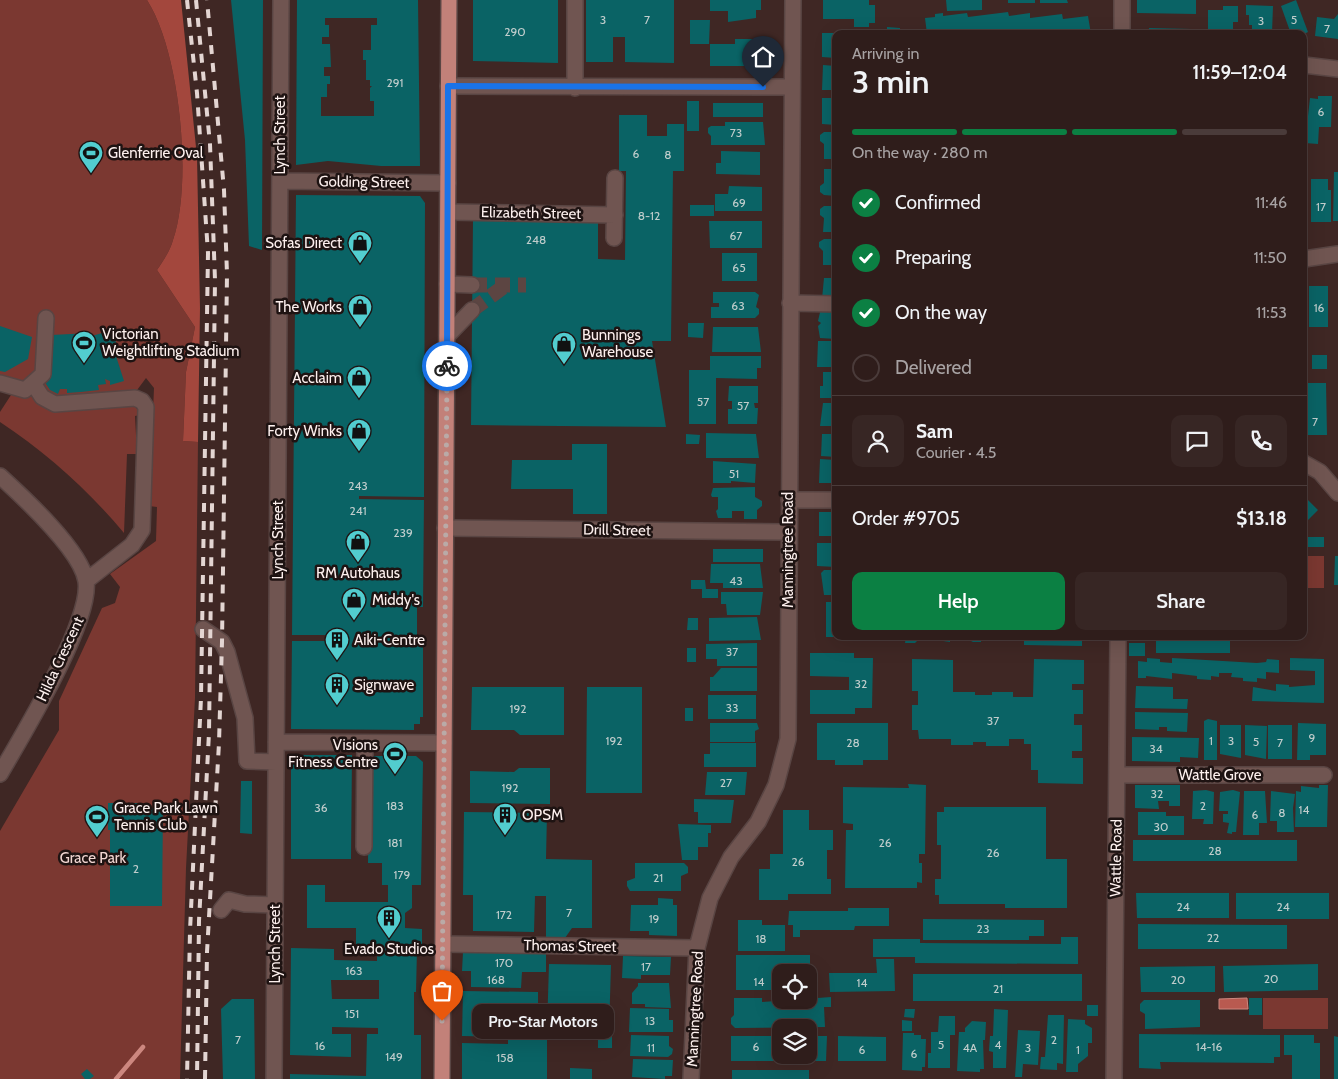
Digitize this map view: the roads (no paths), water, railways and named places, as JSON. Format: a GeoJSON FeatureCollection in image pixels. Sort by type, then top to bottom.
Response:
{"type":"FeatureCollection","features":[{"type":"Feature","properties":{"kind":"main road"},"geometry":{"type":"LineString","coordinates":[[442,1079],[449,0]]}},
{"type":"Feature","properties":{"kind":"street","name":"Lynch Street"},"geometry":{"type":"LineString","coordinates":[[274,1079],[281,0]]}},
{"type":"Feature","properties":{"kind":"street"},"geometry":{"type":"LineString","coordinates":[[575,0],[575,88]]}},
{"type":"Feature","properties":{"kind":"street","name":"Manningtree Road"},"geometry":{"type":"LineString","coordinates":[[691,1079],[698,948],[710,898],[731,857],[758,822],[776,785],[788,739],[788,500],[793,0]]}},
{"type":"Feature","properties":{"kind":"street"},"geometry":{"type":"LineString","coordinates":[[1122,0],[1122,30]]}},
{"type":"Feature","properties":{"kind":"street"},"geometry":{"type":"LineString","coordinates":[[1307,65],[1338,69]]}},
{"type":"Feature","properties":{"kind":"street"},"geometry":{"type":"LineString","coordinates":[[448,86],[575,88],[792,87]]}},
{"type":"Feature","properties":{"kind":"street"},"geometry":{"type":"LineString","coordinates":[[614,238],[615,178]]}},
{"type":"Feature","properties":{"kind":"street","name":"Golding Street"},"geometry":{"type":"LineString","coordinates":[[280,181],[448,183]]}},
{"type":"Feature","properties":{"kind":"street","name":"Elizabeth Street"},"geometry":{"type":"LineString","coordinates":[[448,212],[615,214]]}},
{"type":"Feature","properties":{"kind":"street"},"geometry":{"type":"LineString","coordinates":[[1307,259],[1338,254]]}},
{"type":"Feature","properties":{"kind":"street"},"geometry":{"type":"LineString","coordinates":[[447,284],[472,285]]}},
{"type":"Feature","properties":{"kind":"street"},"geometry":{"type":"LineString","coordinates":[[790,303],[832,304]]}},
{"type":"Feature","properties":{"kind":"street"},"geometry":{"type":"LineString","coordinates":[[447,336],[472,310]]}},
{"type":"Feature","properties":{"kind":"street"},"geometry":{"type":"LineString","coordinates":[[0,383],[25,390],[43,374],[46,318]]}},
{"type":"Feature","properties":{"kind":"street"},"geometry":{"type":"LineString","coordinates":[[0,476],[21,495],[54,532],[77,562],[86,581],[132,545],[142,530],[146,407],[142,401],[135,398],[55,404],[42,397],[34,383]]}},
{"type":"Feature","properties":{"kind":"street"},"geometry":{"type":"LineString","coordinates":[[1307,465],[1320,472],[1338,493]]}},
{"type":"Feature","properties":{"kind":"street"},"geometry":{"type":"LineString","coordinates":[[788,500],[832,500]]}},
{"type":"Feature","properties":{"kind":"street","name":"Drill Street"},"geometry":{"type":"LineString","coordinates":[[445,528],[788,532]]}},
{"type":"Feature","properties":{"kind":"street","name":"Hilda Crescent"},"geometry":{"type":"LineString","coordinates":[[0,774],[32,718],[77,627],[83,610],[86,581]]}},
{"type":"Feature","properties":{"kind":"street"},"geometry":{"type":"LineString","coordinates":[[203,629],[222,642],[227,652],[245,718],[247,761],[276,762]]}},
{"type":"Feature","properties":{"kind":"street","name":"Wattle Road"},"geometry":{"type":"LineString","coordinates":[[1114,1079],[1118,640]]}},
{"type":"Feature","properties":{"kind":"street"},"geometry":{"type":"LineString","coordinates":[[276,742],[444,743]]}},
{"type":"Feature","properties":{"kind":"street"},"geometry":{"type":"LineString","coordinates":[[364,847],[365,743]]}},
{"type":"Feature","properties":{"kind":"street","name":"Wattle Grove"},"geometry":{"type":"LineString","coordinates":[[1117,775],[1324,775]]}},
{"type":"Feature","properties":{"kind":"street"},"geometry":{"type":"LineString","coordinates":[[222,910],[229,900],[245,904],[275,904]]}},
{"type":"Feature","properties":{"kind":"street","name":"Thomas Street"},"geometry":{"type":"LineString","coordinates":[[443,944],[698,948]]}},
{"type":"Feature","properties":{"kind":"waterway"},"geometry":{"type":"LineString","coordinates":[[116,1079],[143,1047]]}},
{"type":"Feature","properties":{"kind":"tunnel"},"geometry":{"type":"LineString","coordinates":[[472,285],[526,285]]}},
{"type":"Feature","properties":{"kind":"tunnel"},"geometry":{"type":"LineString","coordinates":[[472,310],[506,285]]}},
{"type":"Feature","properties":{"kind":"railway"},"geometry":{"type":"LineString","coordinates":[[187,0],[197,93],[208,253],[201,698],[190,931],[187,1079]]}},
{"type":"Feature","properties":{"kind":"railway"},"geometry":{"type":"LineString","coordinates":[[196,0],[210,144],[215,280],[209,733],[199,921],[197,1079]]}},
{"type":"Feature","properties":{"kind":"railway"},"geometry":{"type":"LineString","coordinates":[[205,1079],[207,952],[219,743],[222,642],[227,274],[224,190],[207,0]]}},
{"type":"Feature","properties":{"kind":"place","name":"Glenferrie Oval"},"geometry":{"type":"Point","coordinates":[91,174]}},
{"type":"Feature","properties":{"kind":"place","name":"Sofas Direct"},"geometry":{"type":"Point","coordinates":[360,264]}},
{"type":"Feature","properties":{"kind":"place","name":"The Works"},"geometry":{"type":"Point","coordinates":[360,328]}},
{"type":"Feature","properties":{"kind":"place","name":"Victorian Weightlifting Stadium"},"geometry":{"type":"Point","coordinates":[84,364]}},
{"type":"Feature","properties":{"kind":"place","name":"Bunnings Warehouse"},"geometry":{"type":"Point","coordinates":[564,365]}},
{"type":"Feature","properties":{"kind":"place","name":"Acclaim"},"geometry":{"type":"Point","coordinates":[359,399]}},
{"type":"Feature","properties":{"kind":"place","name":"Forty Winks"},"geometry":{"type":"Point","coordinates":[359,452]}},
{"type":"Feature","properties":{"kind":"place","name":"RM Autohaus"},"geometry":{"type":"Point","coordinates":[358,563]}},
{"type":"Feature","properties":{"kind":"place","name":"Middy's"},"geometry":{"type":"Point","coordinates":[354,621]}},
{"type":"Feature","properties":{"kind":"place","name":"Aiki-Centre"},"geometry":{"type":"Point","coordinates":[337,661]}},
{"type":"Feature","properties":{"kind":"place","name":"Signwave"},"geometry":{"type":"Point","coordinates":[337,706]}},
{"type":"Feature","properties":{"kind":"place","name":"Visions Fitness Centre"},"geometry":{"type":"Point","coordinates":[395,775]}},
{"type":"Feature","properties":{"kind":"place","name":"OPSM"},"geometry":{"type":"Point","coordinates":[505,836]}},
{"type":"Feature","properties":{"kind":"place","name":"Grace Park Lawn Tennis Club"},"geometry":{"type":"Point","coordinates":[97,838]}},
{"type":"Feature","properties":{"kind":"place","name":"Evado Studios"},"geometry":{"type":"Point","coordinates":[389,939]}},
{"type":"Feature","properties":{"kind":"place","name":"Pro-Star Motors"},"geometry":{"type":"Point","coordinates":[442,1021]}},
{"type":"Feature","properties":{"kind":"park label","name":"Grace Park"},"geometry":{"type":"Point","coordinates":[93,858]}}]}
